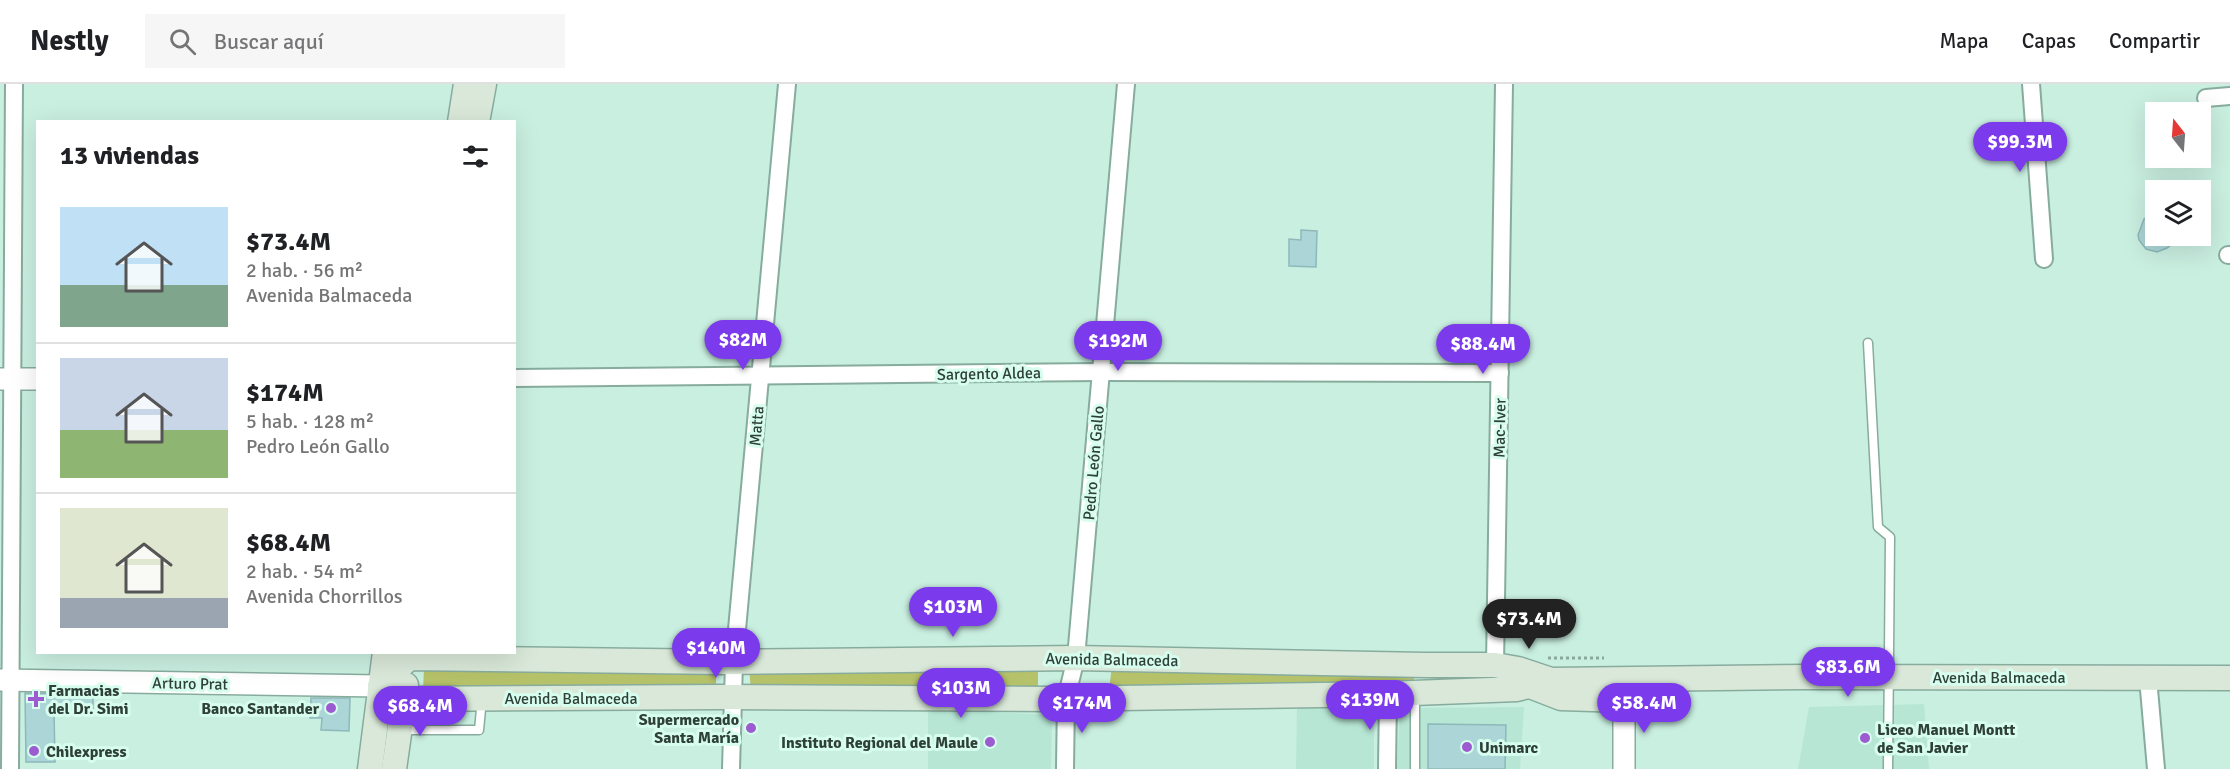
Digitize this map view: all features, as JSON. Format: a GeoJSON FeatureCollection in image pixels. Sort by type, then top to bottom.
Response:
{"type":"FeatureCollection","features":[{"type":"Feature","properties":{"kind":"main road"},"geometry":{"type":"LineString","coordinates":[[460,120],[466,84]]}},
{"type":"Feature","properties":{"kind":"main road"},"geometry":{"type":"LineString","coordinates":[[477,120],[484,84]]}},
{"type":"Feature","properties":{"kind":"main road"},"geometry":{"type":"LineString","coordinates":[[370,769],[385,654]]}},
{"type":"Feature","properties":{"kind":"main road"},"geometry":{"type":"LineString","coordinates":[[380,686],[410,655]]}},
{"type":"Feature","properties":{"kind":"main road"},"geometry":{"type":"LineString","coordinates":[[394,769],[410,655]]}},
{"type":"Feature","properties":{"kind":"main road","name":"Avenida Balmaceda"},"geometry":{"type":"LineString","coordinates":[[410,655],[734,662],[1076,658],[1425,665],[1495,664],[1518,669],[1541,683]]}},
{"type":"Feature","properties":{"kind":"main road"},"geometry":{"type":"LineString","coordinates":[[481,656],[482,699]]}},
{"type":"Feature","properties":{"kind":"main road","name":"Avenida Balmaceda"},"geometry":{"type":"LineString","coordinates":[[380,686],[404,699],[733,697],[1066,699],[1388,694],[1517,689],[1541,683],[1624,690],[1890,677],[2230,678]]}},
{"type":"Feature","properties":{"kind":"street"},"geometry":{"type":"LineString","coordinates":[[10,769],[5,680],[6,379],[14,84]]}},
{"type":"Feature","properties":{"kind":"street","name":"Matta"},"geometry":{"type":"LineString","coordinates":[[731,769],[734,662],[787,84]]}},
{"type":"Feature","properties":{"kind":"street","name":"Pedro León Gallo"},"geometry":{"type":"LineString","coordinates":[[1065,769],[1066,699],[1076,658],[1126,84]]}},
{"type":"Feature","properties":{"kind":"street","name":"Mac-Iver"},"geometry":{"type":"LineString","coordinates":[[1495,664],[1504,84]]}},
{"type":"Feature","properties":{"kind":"street"},"geometry":{"type":"LineString","coordinates":[[2031,84],[2044,259]]}},
{"type":"Feature","properties":{"kind":"street"},"geometry":{"type":"LineString","coordinates":[[2206,98],[2230,96]]}},
{"type":"Feature","properties":{"kind":"street","name":"Sargento Aldea"},"geometry":{"type":"LineString","coordinates":[[516,378],[1101,372],[1500,373]]}},
{"type":"Feature","properties":{"kind":"street"},"geometry":{"type":"LineString","coordinates":[[6,379],[36,379]]}},
{"type":"Feature","properties":{"kind":"street"},"geometry":{"type":"LineString","coordinates":[[2148,678],[2156,769]]}},
{"type":"Feature","properties":{"kind":"street","name":"Arturo Prat"},"geometry":{"type":"LineString","coordinates":[[5,680],[380,686]]}},
{"type":"Feature","properties":{"kind":"street"},"geometry":{"type":"LineString","coordinates":[[1624,690],[1624,769]]}},
{"type":"Feature","properties":{"kind":"street"},"geometry":{"type":"LineString","coordinates":[[1387,769],[1388,694]]}},
{"type":"Feature","properties":{"kind":"lane"},"geometry":{"type":"LineString","coordinates":[[1868,343],[1878,527],[1890,537],[1888,769]]}},
{"type":"Feature","properties":{"kind":"lane"},"geometry":{"type":"LineString","coordinates":[[1415,693],[1415,769]]}},
{"type":"Feature","properties":{"kind":"lane"},"geometry":{"type":"LineString","coordinates":[[400,730],[479,730],[482,699]]}},
{"type":"Feature","properties":{"kind":"shaded area","name":"Liceo Manuel Montt de San Javier"},"geometry":{"type":"Polygon","coordinates":[[[1924,704],[1929,769],[1798,769],[1809,707],[1924,704]]]}},
{"type":"Feature","properties":{"kind":"shaded area"},"geometry":{"type":"Polygon","coordinates":[[[1297,706],[1374,707],[1374,769],[1296,769],[1297,706]]]}},
{"type":"Feature","properties":{"kind":"shaded area"},"geometry":{"type":"Polygon","coordinates":[[[1524,707],[1520,769],[1397,769],[1400,708],[1524,707]]]}},
{"type":"Feature","properties":{"kind":"shaded area","name":"Instituto Regional del Maule"},"geometry":{"type":"Polygon","coordinates":[[[928,709],[1052,715],[1051,769],[928,769],[928,709]]]}},
{"type":"Feature","properties":{"kind":"green space"},"geometry":{"type":"Polygon","coordinates":[[[1112,665],[1415,669],[1413,688],[1109,691],[1112,665]]]}},
{"type":"Feature","properties":{"kind":"green space"},"geometry":{"type":"Polygon","coordinates":[[[1038,666],[1038,688],[751,690],[749,669],[1038,666]]]}},
{"type":"Feature","properties":{"kind":"green space"},"geometry":{"type":"Polygon","coordinates":[[[424,668],[716,672],[716,691],[423,691],[424,668]]]}},
{"type":"Feature","properties":{"kind":"building"},"geometry":{"type":"Polygon","coordinates":[[[2144,219],[2145,246],[2170,246],[2157,252],[2146,249],[2138,235],[2144,219]]]}},
{"type":"Feature","properties":{"kind":"building"},"geometry":{"type":"Polygon","coordinates":[[[1301,230],[1317,231],[1316,267],[1289,266],[1289,239],[1301,240],[1301,230]]]}},
{"type":"Feature","properties":{"kind":"building"},"geometry":{"type":"Polygon","coordinates":[[[25,693],[93,694],[93,710],[54,711],[55,762],[26,762],[25,693]]]}},
{"type":"Feature","properties":{"kind":"building"},"geometry":{"type":"Polygon","coordinates":[[[311,698],[350,698],[349,731],[321,730],[322,718],[310,718],[311,698]]]}},
{"type":"Feature","properties":{"kind":"building","name":"Unimarc"},"geometry":{"type":"Polygon","coordinates":[[[1428,724],[1506,725],[1505,769],[1428,769],[1428,724]]]}},
{"type":"Feature","properties":{"kind":"place","name":"Farmacias del Dr. Simi"},"geometry":{"type":"Point","coordinates":[36,699]}},
{"type":"Feature","properties":{"kind":"place","name":"Banco Santander"},"geometry":{"type":"Point","coordinates":[331,708]}},
{"type":"Feature","properties":{"kind":"place","name":"Supermercado Santa María"},"geometry":{"type":"Point","coordinates":[751,728]}},
{"type":"Feature","properties":{"kind":"place","name":"Liceo Manuel Montt de San Javier"},"geometry":{"type":"Point","coordinates":[1865,738]}},
{"type":"Feature","properties":{"kind":"place","name":"Instituto Regional del Maule"},"geometry":{"type":"Point","coordinates":[990,742]}},
{"type":"Feature","properties":{"kind":"place","name":"Unimarc"},"geometry":{"type":"Point","coordinates":[1467,747]}},
{"type":"Feature","properties":{"kind":"place","name":"Chilexpress"},"geometry":{"type":"Point","coordinates":[34,751]}}]}
